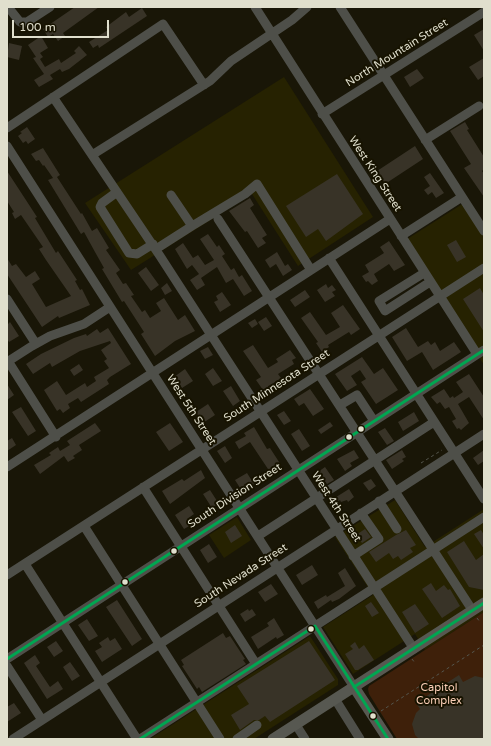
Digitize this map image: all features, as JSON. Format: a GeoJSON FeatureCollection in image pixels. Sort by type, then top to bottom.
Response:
{"type":"FeatureCollection","features":[{"type":"Feature","properties":{"kind":"main road"},"geometry":{"type":"LineString","coordinates":[[273,739],[354,687],[413,653],[484,603]]}},
{"type":"Feature","properties":{"kind":"main road"},"geometry":{"type":"LineString","coordinates":[[354,687],[388,739]]}},
{"type":"Feature","properties":{"kind":"street"},"geometry":{"type":"LineString","coordinates":[[8,7],[20,22],[27,22],[50,7]]}},
{"type":"Feature","properties":{"kind":"street","name":"West King Street"},"geometry":{"type":"LineString","coordinates":[[255,7],[439,296],[480,352]]}},
{"type":"Feature","properties":{"kind":"street"},"geometry":{"type":"LineString","coordinates":[[53,97],[92,155],[204,85],[231,61],[292,20],[307,7]]}},
{"type":"Feature","properties":{"kind":"street"},"geometry":{"type":"LineString","coordinates":[[340,7],[484,231]]}},
{"type":"Feature","properties":{"kind":"street","name":"North Mountain Street"},"geometry":{"type":"LineString","coordinates":[[322,114],[484,12]]}},
{"type":"Feature","properties":{"kind":"street"},"geometry":{"type":"LineString","coordinates":[[7,128],[163,24],[204,85]]}},
{"type":"Feature","properties":{"kind":"street"},"geometry":{"type":"LineString","coordinates":[[425,140],[479,106]]}},
{"type":"Feature","properties":{"kind":"street","name":"West 5th Street"},"geometry":{"type":"LineString","coordinates":[[7,146],[354,687]]}},
{"type":"Feature","properties":{"kind":"street","name":"West 4th Street"},"geometry":{"type":"LineString","coordinates":[[92,155],[156,250],[374,587],[413,653]]}},
{"type":"Feature","properties":{"kind":"street"},"geometry":{"type":"LineString","coordinates":[[117,192],[102,203],[100,207],[111,227],[129,253],[137,254],[156,250],[245,194],[257,184],[311,270]]}},
{"type":"Feature","properties":{"kind":"street"},"geometry":{"type":"LineString","coordinates":[[171,195],[192,226]]}},
{"type":"Feature","properties":{"kind":"street"},"geometry":{"type":"LineString","coordinates":[[401,236],[462,197]]}},
{"type":"Feature","properties":{"kind":"street"},"geometry":{"type":"LineString","coordinates":[[218,219],[469,605]]}},
{"type":"Feature","properties":{"kind":"street"},"geometry":{"type":"LineString","coordinates":[[7,467],[56,437],[152,372],[270,298],[390,219]]}},
{"type":"Feature","properties":{"kind":"street"},"geometry":{"type":"LineString","coordinates":[[329,258],[484,499]]}},
{"type":"Feature","properties":{"kind":"street","name":"South Minnesota Street"},"geometry":{"type":"LineString","coordinates":[[7,575],[484,268]]}},
{"type":"Feature","properties":{"kind":"street"},"geometry":{"type":"LineString","coordinates":[[424,272],[379,301],[384,310],[430,282]]}},
{"type":"Feature","properties":{"kind":"street"},"geometry":{"type":"LineString","coordinates":[[7,299],[36,344]]}},
{"type":"Feature","properties":{"kind":"street"},"geometry":{"type":"LineString","coordinates":[[56,437],[8,362],[50,336],[84,324],[110,307]]}},
{"type":"Feature","properties":{"kind":"street","name":"South Division Street"},"geometry":{"type":"LineString","coordinates":[[7,659],[480,352]]}},
{"type":"Feature","properties":{"kind":"street"},"geometry":{"type":"LineString","coordinates":[[340,405],[357,395],[374,421]]}},
{"type":"Feature","properties":{"kind":"street"},"geometry":{"type":"LineString","coordinates":[[258,536],[434,422]]}},
{"type":"Feature","properties":{"kind":"street","name":"South Nevada Street"},"geometry":{"type":"LineString","coordinates":[[13,739],[277,566],[484,434]]}},
{"type":"Feature","properties":{"kind":"street"},"geometry":{"type":"LineString","coordinates":[[142,487],[256,664]]}},
{"type":"Feature","properties":{"kind":"street"},"geometry":{"type":"LineString","coordinates":[[379,501],[397,529]]}},
{"type":"Feature","properties":{"kind":"street"},"geometry":{"type":"LineString","coordinates":[[353,556],[378,539],[361,513]]}},
{"type":"Feature","properties":{"kind":"street"},"geometry":{"type":"LineString","coordinates":[[25,564],[139,739],[484,517]]}},
{"type":"Feature","properties":{"kind":"street"},"geometry":{"type":"LineString","coordinates":[[84,526],[220,739]]}},
{"type":"Feature","properties":{"kind":"street"},"geometry":{"type":"LineString","coordinates":[[7,666],[42,720]]}},
{"type":"Feature","properties":{"kind":"street"},"geometry":{"type":"LineString","coordinates":[[335,699],[360,739]]}},
{"type":"Feature","properties":{"kind":"street"},"geometry":{"type":"LineString","coordinates":[[296,724],[305,739]]}},
{"type":"Feature","properties":{"kind":"street"},"geometry":{"type":"LineString","coordinates":[[237,739],[257,726]]}},
{"type":"Feature","properties":{"kind":"path"},"geometry":{"type":"LineString","coordinates":[[421,463],[444,449]]}},
{"type":"Feature","properties":{"kind":"path"},"geometry":{"type":"LineString","coordinates":[[476,616],[480,622]]}},
{"type":"Feature","properties":{"kind":"path"},"geometry":{"type":"LineString","coordinates":[[381,711],[484,645]]}},
{"type":"Feature","properties":{"kind":"path"},"geometry":{"type":"LineString","coordinates":[[413,653],[415,664]]}},
{"type":"Feature","properties":{"kind":"shaded area"},"geometry":{"type":"Polygon","coordinates":[[[284,77],[373,217],[298,266],[252,194],[131,270],[85,203],[284,77]]]}},
{"type":"Feature","properties":{"kind":"shaded area"},"geometry":{"type":"Polygon","coordinates":[[[464,203],[484,232],[484,365],[404,241],[464,203]]]}},
{"type":"Feature","properties":{"kind":"shaded area"},"geometry":{"type":"Polygon","coordinates":[[[395,500],[425,547],[484,509],[484,612],[425,650],[415,634],[353,674],[323,627],[373,595],[335,537],[395,500]]]}},
{"type":"Feature","properties":{"kind":"shaded area"},"geometry":{"type":"Polygon","coordinates":[[[237,517],[251,540],[224,558],[209,535],[237,517]]]}},
{"type":"Feature","properties":{"kind":"shaded area"},"geometry":{"type":"Polygon","coordinates":[[[310,636],[338,679],[338,685],[254,739],[150,739],[310,636]]]}},
{"type":"Feature","properties":{"kind":"green space","name":"Capitol Complex"},"geometry":{"type":"Polygon","coordinates":[[[484,612],[484,739],[397,739],[369,694],[369,686],[484,612]]]}},
{"type":"Feature","properties":{"kind":"building"},"geometry":{"type":"Polygon","coordinates":[[[75,7],[99,7],[63,33],[65,36],[58,41],[53,34],[48,37],[43,29],[75,7]]]}},
{"type":"Feature","properties":{"kind":"building"},"geometry":{"type":"Polygon","coordinates":[[[142,8],[147,16],[99,48],[98,45],[93,48],[89,42],[108,30],[106,27],[126,12],[129,17],[142,8]]]}},
{"type":"Feature","properties":{"kind":"building"},"geometry":{"type":"Polygon","coordinates":[[[484,29],[484,51],[474,35],[484,29]]]}},
{"type":"Feature","properties":{"kind":"building"},"geometry":{"type":"Polygon","coordinates":[[[41,36],[48,48],[40,53],[43,57],[40,59],[45,67],[59,59],[61,63],[76,53],[74,51],[79,46],[87,55],[69,69],[62,72],[60,69],[50,75],[53,79],[39,87],[34,80],[44,74],[33,58],[36,57],[28,45],[41,36]]]}},
{"type":"Feature","properties":{"kind":"building"},"geometry":{"type":"Polygon","coordinates":[[[9,43],[22,46],[19,60],[7,57],[9,43]]]}},
{"type":"Feature","properties":{"kind":"building"},"geometry":{"type":"Polygon","coordinates":[[[484,58],[484,76],[478,80],[469,67],[484,58]]]}},
{"type":"Feature","properties":{"kind":"building"},"geometry":{"type":"Polygon","coordinates":[[[417,69],[424,78],[410,87],[404,77],[417,69]]]}},
{"type":"Feature","properties":{"kind":"building"},"geometry":{"type":"Polygon","coordinates":[[[465,122],[469,129],[467,130],[484,157],[484,169],[482,171],[484,174],[484,197],[464,168],[471,164],[450,131],[465,122]]]}},
{"type":"Feature","properties":{"kind":"building"},"geometry":{"type":"Polygon","coordinates":[[[27,127],[35,139],[28,144],[26,141],[23,143],[18,136],[22,133],[20,132],[27,127]]]}},
{"type":"Feature","properties":{"kind":"building"},"geometry":{"type":"Polygon","coordinates":[[[415,146],[423,159],[385,184],[377,171],[415,146]]]}},
{"type":"Feature","properties":{"kind":"building"},"geometry":{"type":"Polygon","coordinates":[[[43,148],[60,175],[57,177],[81,214],[82,213],[92,231],[97,228],[109,248],[106,250],[120,270],[116,273],[123,284],[126,283],[134,295],[131,296],[142,312],[145,310],[150,318],[161,311],[156,303],[164,298],[178,320],[185,315],[195,331],[175,341],[155,356],[141,334],[144,332],[124,301],[122,302],[102,269],[104,268],[84,232],[81,234],[48,180],[53,178],[44,165],[43,166],[39,160],[36,161],[31,154],[43,148]]]}},
{"type":"Feature","properties":{"kind":"building"},"geometry":{"type":"Polygon","coordinates":[[[7,171],[37,217],[35,218],[56,253],[58,251],[77,280],[75,281],[80,290],[82,289],[90,305],[59,318],[58,316],[42,327],[7,274],[7,258],[12,266],[16,264],[26,277],[35,271],[40,279],[32,284],[46,307],[71,296],[39,249],[43,247],[21,215],[15,219],[12,213],[14,212],[7,201],[7,171]]]}},
{"type":"Feature","properties":{"kind":"building"},"geometry":{"type":"Polygon","coordinates":[[[430,173],[444,193],[436,198],[432,192],[428,195],[424,190],[430,186],[424,177],[430,173]]]}},
{"type":"Feature","properties":{"kind":"building"},"geometry":{"type":"Polygon","coordinates":[[[337,174],[363,214],[326,241],[318,229],[306,237],[286,206],[337,174]]]}},
{"type":"Feature","properties":{"kind":"building"},"geometry":{"type":"Polygon","coordinates":[[[250,198],[254,205],[250,208],[267,235],[262,238],[266,243],[258,248],[247,231],[245,232],[229,211],[250,198]]]}},
{"type":"Feature","properties":{"kind":"building"},"geometry":{"type":"Polygon","coordinates":[[[208,234],[217,247],[219,245],[225,254],[222,256],[231,270],[234,268],[239,277],[242,275],[252,291],[244,296],[233,279],[226,283],[217,267],[201,278],[205,285],[197,290],[190,280],[199,274],[192,265],[187,269],[175,249],[183,243],[193,258],[198,255],[205,265],[214,260],[200,239],[208,234]]]}},
{"type":"Feature","properties":{"kind":"building"},"geometry":{"type":"Polygon","coordinates":[[[456,240],[466,257],[457,262],[447,245],[456,240]]]}},
{"type":"Feature","properties":{"kind":"building"},"geometry":{"type":"Polygon","coordinates":[[[389,241],[405,265],[394,271],[389,264],[374,274],[378,281],[372,285],[368,281],[366,282],[362,276],[369,272],[365,265],[384,253],[380,247],[389,241]]]}},
{"type":"Feature","properties":{"kind":"building"},"geometry":{"type":"Polygon","coordinates":[[[277,252],[285,266],[288,264],[292,270],[283,276],[276,264],[270,268],[265,260],[277,252]]]}},
{"type":"Feature","properties":{"kind":"building"},"geometry":{"type":"Polygon","coordinates":[[[146,267],[159,285],[151,291],[138,273],[146,267]]]}},
{"type":"Feature","properties":{"kind":"building"},"geometry":{"type":"Polygon","coordinates":[[[167,283],[172,291],[165,295],[161,288],[167,283]]]}},
{"type":"Feature","properties":{"kind":"building"},"geometry":{"type":"Polygon","coordinates":[[[326,284],[328,288],[332,285],[336,290],[332,292],[335,296],[325,302],[317,290],[326,284]]]}},
{"type":"Feature","properties":{"kind":"building"},"geometry":{"type":"Polygon","coordinates":[[[480,288],[484,295],[484,332],[463,299],[480,288]]]}},
{"type":"Feature","properties":{"kind":"building"},"geometry":{"type":"Polygon","coordinates":[[[305,290],[310,297],[295,307],[290,300],[305,290]]]}},
{"type":"Feature","properties":{"kind":"building"},"geometry":{"type":"Polygon","coordinates":[[[222,292],[231,305],[220,312],[214,302],[218,300],[216,296],[222,292]]]}},
{"type":"Feature","properties":{"kind":"building"},"geometry":{"type":"Polygon","coordinates":[[[343,305],[360,329],[351,335],[349,332],[328,345],[329,347],[322,352],[316,343],[318,342],[301,318],[310,312],[326,335],[340,327],[331,313],[343,305]]]}},
{"type":"Feature","properties":{"kind":"building"},"geometry":{"type":"Polygon","coordinates":[[[266,317],[272,326],[264,331],[258,322],[266,317]]]}},
{"type":"Feature","properties":{"kind":"building"},"geometry":{"type":"Polygon","coordinates":[[[255,319],[258,324],[252,328],[248,323],[255,319]]]}},
{"type":"Feature","properties":{"kind":"building"},"geometry":{"type":"Polygon","coordinates":[[[10,322],[19,336],[9,342],[7,339],[7,325],[10,322]]]}},
{"type":"Feature","properties":{"kind":"building"},"geometry":{"type":"Polygon","coordinates":[[[108,328],[131,364],[110,377],[107,380],[109,384],[81,402],[78,398],[68,404],[70,408],[63,413],[60,409],[57,411],[44,390],[57,381],[66,395],[85,383],[87,387],[96,381],[94,377],[109,368],[104,361],[107,359],[101,350],[111,343],[110,341],[80,351],[52,367],[50,363],[33,374],[26,364],[41,354],[74,338],[86,334],[87,336],[97,329],[100,333],[108,328]]]}},
{"type":"Feature","properties":{"kind":"building"},"geometry":{"type":"Polygon","coordinates":[[[406,328],[418,347],[428,341],[431,345],[435,342],[440,351],[454,342],[461,352],[433,370],[422,352],[407,361],[392,337],[406,328]]]}},
{"type":"Feature","properties":{"kind":"building"},"geometry":{"type":"Polygon","coordinates":[[[253,345],[268,368],[278,362],[276,359],[290,350],[296,358],[292,360],[294,364],[278,374],[281,378],[263,390],[256,380],[261,377],[243,351],[253,345]]]}},
{"type":"Feature","properties":{"kind":"building"},"geometry":{"type":"Polygon","coordinates":[[[208,347],[213,355],[205,359],[200,351],[208,347]]]}},
{"type":"Feature","properties":{"kind":"building"},"geometry":{"type":"Polygon","coordinates":[[[362,357],[374,374],[383,368],[398,390],[376,404],[361,382],[366,379],[360,370],[351,376],[357,385],[347,391],[335,374],[362,357]]]}},
{"type":"Feature","properties":{"kind":"building"},"geometry":{"type":"Polygon","coordinates":[[[79,364],[83,370],[74,376],[70,370],[79,364]]]}},
{"type":"Feature","properties":{"kind":"building"},"geometry":{"type":"Polygon","coordinates":[[[213,368],[222,381],[213,386],[205,374],[213,368]]]}},
{"type":"Feature","properties":{"kind":"building"},"geometry":{"type":"Polygon","coordinates":[[[185,369],[193,381],[182,388],[174,377],[185,369]]]}},
{"type":"Feature","properties":{"kind":"building"},"geometry":{"type":"Polygon","coordinates":[[[469,374],[484,397],[484,420],[469,397],[458,404],[469,423],[461,430],[459,428],[457,429],[452,421],[456,419],[449,407],[445,409],[440,402],[437,404],[431,397],[444,389],[450,398],[453,396],[454,398],[463,392],[456,382],[469,374]]]}},
{"type":"Feature","properties":{"kind":"building"},"geometry":{"type":"Polygon","coordinates":[[[7,384],[14,395],[7,400],[7,384]]]}},
{"type":"Feature","properties":{"kind":"building"},"geometry":{"type":"Polygon","coordinates":[[[231,386],[240,401],[233,406],[223,391],[231,386]]]}},
{"type":"Feature","properties":{"kind":"building"},"geometry":{"type":"Polygon","coordinates":[[[310,389],[324,409],[313,416],[304,403],[299,406],[294,399],[310,389]]]}},
{"type":"Feature","properties":{"kind":"building"},"geometry":{"type":"Polygon","coordinates":[[[208,404],[215,415],[203,423],[196,412],[208,404]]]}},
{"type":"Feature","properties":{"kind":"building"},"geometry":{"type":"Polygon","coordinates":[[[21,407],[36,431],[28,436],[12,412],[21,407]]]}},
{"type":"Feature","properties":{"kind":"building"},"geometry":{"type":"Polygon","coordinates":[[[284,411],[291,421],[284,425],[277,415],[284,411]]]}},
{"type":"Feature","properties":{"kind":"building"},"geometry":{"type":"Polygon","coordinates":[[[414,412],[419,421],[403,431],[398,422],[414,412]]]}},
{"type":"Feature","properties":{"kind":"building"},"geometry":{"type":"Polygon","coordinates":[[[330,422],[333,426],[321,434],[318,430],[330,422]]]}},
{"type":"Feature","properties":{"kind":"building"},"geometry":{"type":"Polygon","coordinates":[[[95,423],[101,431],[79,445],[82,450],[73,456],[75,458],[68,462],[64,456],[40,474],[34,465],[51,455],[49,453],[58,447],[60,451],[70,445],[67,441],[95,423]]]}},
{"type":"Feature","properties":{"kind":"building"},"geometry":{"type":"Polygon","coordinates":[[[170,423],[183,442],[169,451],[156,432],[170,423]]]}},
{"type":"Feature","properties":{"kind":"building"},"geometry":{"type":"Polygon","coordinates":[[[254,427],[267,449],[270,448],[281,465],[270,472],[250,442],[239,449],[235,442],[246,436],[244,433],[254,427]]]}},
{"type":"Feature","properties":{"kind":"building"},"geometry":{"type":"Polygon","coordinates":[[[385,428],[394,441],[387,445],[378,432],[385,428]]]}},
{"type":"Feature","properties":{"kind":"building"},"geometry":{"type":"Polygon","coordinates":[[[299,429],[310,446],[302,451],[291,434],[299,429]]]}},
{"type":"Feature","properties":{"kind":"building"},"geometry":{"type":"Polygon","coordinates":[[[12,438],[16,445],[7,451],[7,441],[12,438]]]}},
{"type":"Feature","properties":{"kind":"building"},"geometry":{"type":"Polygon","coordinates":[[[225,446],[232,458],[225,463],[217,451],[225,446]]]}},
{"type":"Feature","properties":{"kind":"building"},"geometry":{"type":"Polygon","coordinates":[[[354,450],[359,458],[350,463],[352,466],[345,471],[337,459],[354,450]]]}},
{"type":"Feature","properties":{"kind":"building"},"geometry":{"type":"Polygon","coordinates":[[[402,450],[406,457],[402,459],[404,461],[392,469],[386,460],[402,450]]]}},
{"type":"Feature","properties":{"kind":"building"},"geometry":{"type":"Polygon","coordinates":[[[484,450],[484,461],[478,465],[473,458],[484,450]]]}},
{"type":"Feature","properties":{"kind":"building"},"geometry":{"type":"Polygon","coordinates":[[[325,467],[334,480],[327,484],[318,472],[325,467]]]}},
{"type":"Feature","properties":{"kind":"building"},"geometry":{"type":"Polygon","coordinates":[[[201,470],[205,478],[170,504],[162,491],[182,479],[184,481],[201,470]]]}},
{"type":"Feature","properties":{"kind":"building"},"geometry":{"type":"Polygon","coordinates":[[[247,473],[254,484],[242,491],[235,480],[247,473]]]}},
{"type":"Feature","properties":{"kind":"building"},"geometry":{"type":"Polygon","coordinates":[[[371,479],[376,486],[369,491],[363,483],[371,479]]]}},
{"type":"Feature","properties":{"kind":"building"},"geometry":{"type":"Polygon","coordinates":[[[349,489],[354,497],[348,502],[347,500],[341,502],[340,500],[336,503],[333,499],[349,489]]]}},
{"type":"Feature","properties":{"kind":"building"},"geometry":{"type":"Polygon","coordinates":[[[210,490],[219,504],[212,508],[203,494],[210,490]]]}},
{"type":"Feature","properties":{"kind":"building"},"geometry":{"type":"Polygon","coordinates":[[[189,506],[194,514],[187,519],[191,525],[184,529],[175,515],[189,506]]]}},
{"type":"Feature","properties":{"kind":"building"},"geometry":{"type":"Polygon","coordinates":[[[235,525],[242,536],[231,543],[225,532],[235,525]]]}},
{"type":"Feature","properties":{"kind":"building"},"geometry":{"type":"Polygon","coordinates":[[[365,529],[371,537],[362,543],[356,535],[365,529]]]}},
{"type":"Feature","properties":{"kind":"building"},"geometry":{"type":"Polygon","coordinates":[[[406,530],[416,545],[410,548],[413,552],[401,560],[398,556],[393,559],[389,553],[376,562],[369,552],[406,530]]]}},
{"type":"Feature","properties":{"kind":"building"},"geometry":{"type":"Polygon","coordinates":[[[481,530],[484,535],[484,549],[474,534],[481,530]]]}},
{"type":"Feature","properties":{"kind":"building"},"geometry":{"type":"Polygon","coordinates":[[[464,541],[476,560],[484,554],[484,590],[469,587],[447,552],[464,541]]]}},
{"type":"Feature","properties":{"kind":"building"},"geometry":{"type":"Polygon","coordinates":[[[209,544],[217,557],[208,563],[200,550],[209,544]]]}},
{"type":"Feature","properties":{"kind":"building"},"geometry":{"type":"Polygon","coordinates":[[[312,565],[318,575],[302,585],[296,575],[312,565]]]}},
{"type":"Feature","properties":{"kind":"building"},"geometry":{"type":"Polygon","coordinates":[[[345,568],[356,586],[339,599],[332,602],[331,600],[318,609],[314,602],[326,595],[327,597],[345,586],[338,573],[345,568]]]}},
{"type":"Feature","properties":{"kind":"building"},"geometry":{"type":"Polygon","coordinates":[[[431,583],[436,591],[444,585],[448,590],[450,589],[460,606],[442,618],[422,589],[431,583]]]}},
{"type":"Feature","properties":{"kind":"building"},"geometry":{"type":"Polygon","coordinates":[[[271,584],[278,594],[265,602],[258,592],[271,584]]]}},
{"type":"Feature","properties":{"kind":"building"},"geometry":{"type":"Polygon","coordinates":[[[117,600],[142,639],[132,646],[106,607],[117,600]]]}},
{"type":"Feature","properties":{"kind":"building"},"geometry":{"type":"Polygon","coordinates":[[[371,602],[379,613],[372,617],[365,606],[371,602]]]}},
{"type":"Feature","properties":{"kind":"building"},"geometry":{"type":"Polygon","coordinates":[[[415,604],[429,624],[415,633],[402,612],[415,604]]]}},
{"type":"Feature","properties":{"kind":"building"},"geometry":{"type":"Polygon","coordinates":[[[248,609],[249,611],[252,609],[256,615],[245,622],[240,614],[248,609]]]}},
{"type":"Feature","properties":{"kind":"building"},"geometry":{"type":"Polygon","coordinates":[[[274,618],[284,635],[277,639],[276,637],[258,649],[251,637],[269,626],[267,623],[274,618]]]}},
{"type":"Feature","properties":{"kind":"building"},"geometry":{"type":"Polygon","coordinates":[[[87,619],[98,636],[89,641],[78,625],[87,619]]]}},
{"type":"Feature","properties":{"kind":"building"},"geometry":{"type":"Polygon","coordinates":[[[223,633],[226,638],[230,636],[245,659],[243,660],[246,664],[202,692],[199,687],[197,689],[182,666],[184,665],[181,660],[223,633]]]}},
{"type":"Feature","properties":{"kind":"building"},"geometry":{"type":"Polygon","coordinates":[[[108,637],[110,641],[115,638],[122,649],[102,662],[95,651],[102,647],[99,643],[108,637]]]}},
{"type":"Feature","properties":{"kind":"building"},"geometry":{"type":"Polygon","coordinates":[[[56,641],[63,651],[54,657],[47,647],[56,641]]]}},
{"type":"Feature","properties":{"kind":"building"},"geometry":{"type":"Polygon","coordinates":[[[309,641],[335,680],[270,722],[265,716],[259,720],[254,720],[240,730],[231,715],[249,704],[237,686],[309,641]]]}},
{"type":"Feature","properties":{"kind":"building"},"geometry":{"type":"Polygon","coordinates":[[[355,642],[359,649],[364,645],[374,660],[358,670],[355,670],[345,654],[353,649],[350,646],[355,642]]]}},
{"type":"Feature","properties":{"kind":"building"},"geometry":{"type":"Polygon","coordinates":[[[35,655],[40,663],[36,666],[50,687],[58,681],[63,689],[47,699],[24,663],[35,655]]]}},
{"type":"Feature","properties":{"kind":"building"},"geometry":{"type":"Polygon","coordinates":[[[70,662],[80,676],[72,681],[63,667],[70,662]]]}},
{"type":"Feature","properties":{"kind":"building"},"geometry":{"type":"Polygon","coordinates":[[[459,675],[463,682],[475,676],[484,678],[484,739],[419,739],[415,735],[412,724],[416,713],[420,709],[416,703],[459,675]]]}},
{"type":"Feature","properties":{"kind":"building"},"geometry":{"type":"Polygon","coordinates":[[[14,703],[21,713],[7,722],[7,707],[14,703]]]}},
{"type":"Feature","properties":{"kind":"transit line"},"geometry":{"type":"LineString","coordinates":[[7,659],[484,350]]}},
{"type":"Feature","properties":{"kind":"transit line"},"geometry":{"type":"LineString","coordinates":[[354,687],[484,603]]}},
{"type":"Feature","properties":{"kind":"transit line"},"geometry":{"type":"LineString","coordinates":[[140,739],[315,626],[388,739]]}}]}
